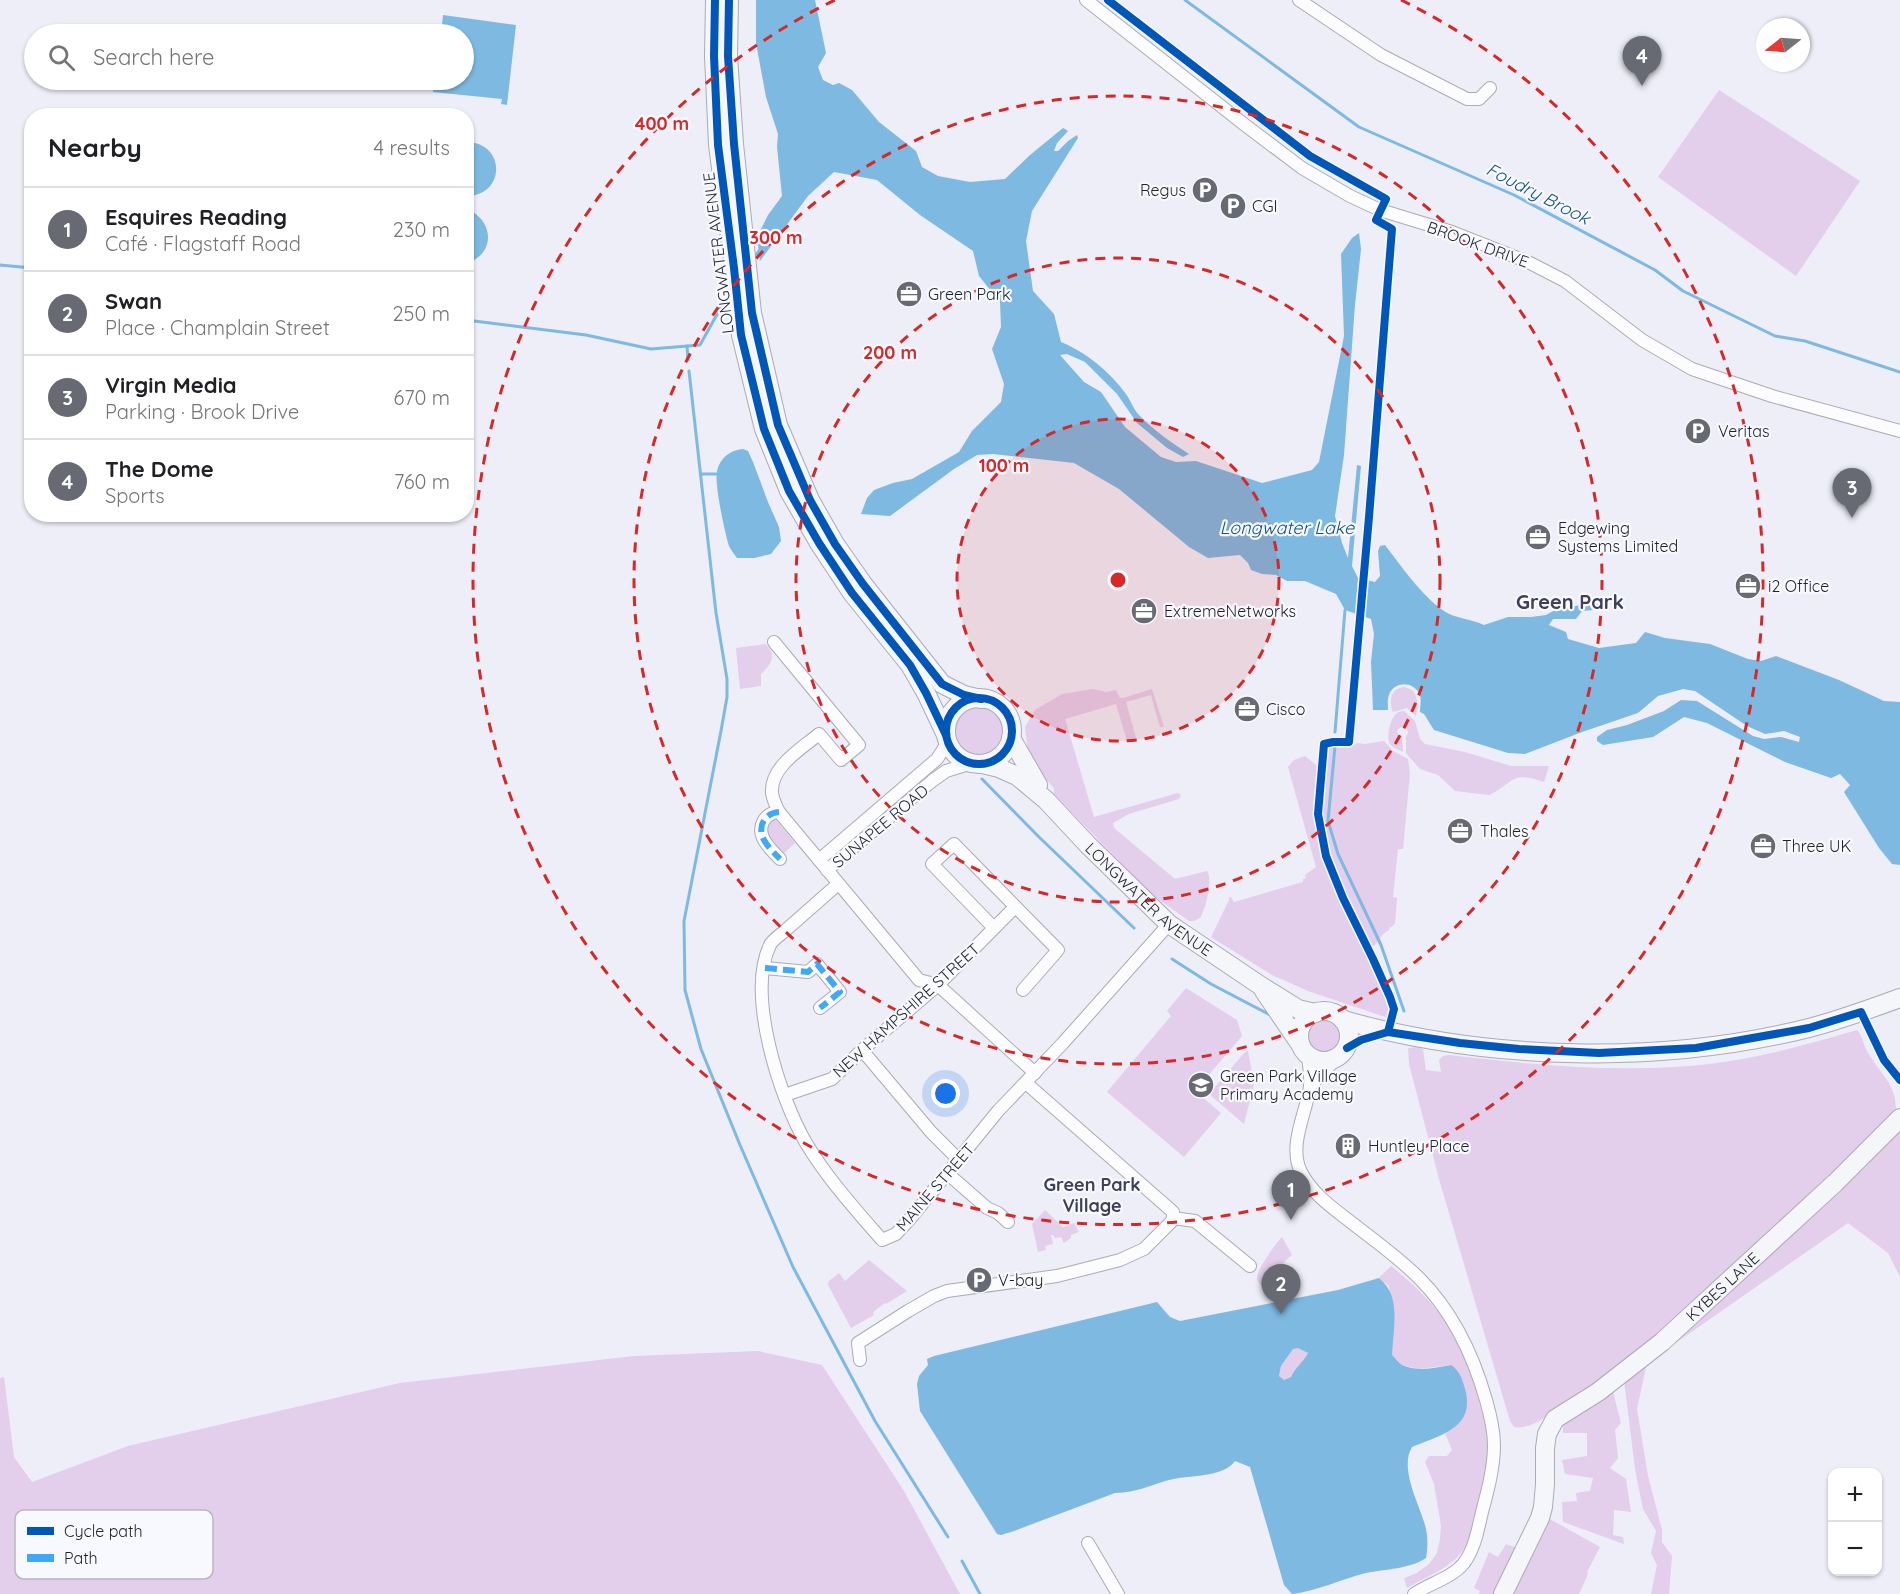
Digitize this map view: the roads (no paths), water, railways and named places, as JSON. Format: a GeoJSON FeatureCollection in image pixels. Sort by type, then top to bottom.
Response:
{"type":"FeatureCollection","features":[{"type":"Feature","properties":{"kind":"street","name":"LONGWATER AVENUE"},"geometry":{"type":"LineString","coordinates":[[715,0],[714,56],[718,145],[738,316],[746,360],[764,429],[789,491],[819,543],[840,576],[910,665],[947,739]]}},
{"type":"Feature","properties":{"kind":"street","name":"LONGWATER AVENUE"},"geometry":{"type":"LineString","coordinates":[[729,0],[728,56],[733,133],[749,286],[756,333],[778,425],[802,485],[822,522],[863,584],[942,684],[963,695],[981,699]]}},
{"type":"Feature","properties":{"kind":"street","name":"BROOK DRIVE"},"geometry":{"type":"LineString","coordinates":[[1086,0],[1283,154],[1350,196],[1380,210],[1452,232],[1528,262],[1565,281],[1642,340],[1692,369],[1772,396],[1900,431]]}},
{"type":"Feature","properties":{"kind":"street"},"geometry":{"type":"LineString","coordinates":[[1299,0],[1381,55],[1467,99],[1479,99],[1490,88]]}},
{"type":"Feature","properties":{"kind":"street"},"geometry":{"type":"LineString","coordinates":[[774,642],[859,744],[841,760],[819,734],[785,764],[775,777],[772,795],[779,812],[918,980],[938,985],[1035,1073]]}},
{"type":"Feature","properties":{"kind":"street"},"geometry":{"type":"LineString","coordinates":[[981,699],[994,702],[1006,713],[1011,728],[1011,738],[1007,749],[999,757],[977,764],[957,756],[947,739],[949,719],[957,707],[968,700],[981,699]]}},
{"type":"Feature","properties":{"kind":"street","name":"LONGWATER AVENUE"},"geometry":{"type":"LineString","coordinates":[[1011,738],[1046,800]]}},
{"type":"Feature","properties":{"kind":"street","name":"SUNAPEE ROAD"},"geometry":{"type":"LineString","coordinates":[[823,865],[937,759],[947,739]]}},
{"type":"Feature","properties":{"kind":"street","name":"LONGWATER AVENUE"},"geometry":{"type":"LineString","coordinates":[[977,764],[999,768],[1017,776],[1046,800],[1088,845],[1169,924],[1298,1009],[1315,1013]]}},
{"type":"Feature","properties":{"kind":"street","name":"SUNAPEE ROAD"},"geometry":{"type":"LineString","coordinates":[[823,865],[946,771],[977,764]]}},
{"type":"Feature","properties":{"kind":"street"},"geometry":{"type":"LineString","coordinates":[[779,812],[768,815],[764,819],[762,831],[764,841],[780,859]]}},
{"type":"Feature","properties":{"kind":"street"},"geometry":{"type":"LineString","coordinates":[[994,928],[932,864],[954,844],[1058,950],[1023,990]]}},
{"type":"Feature","properties":{"kind":"street","name":"MAINE STREET"},"geometry":{"type":"LineString","coordinates":[[838,884],[771,943],[765,968],[762,1005],[772,1059],[805,1141],[827,1174],[882,1240],[896,1234],[998,1112],[1169,924]]}},
{"type":"Feature","properties":{"kind":"street","name":"NEW HAMPSHIRE STREET"},"geometry":{"type":"LineString","coordinates":[[785,1095],[832,1079],[938,985],[1015,907]]}},
{"type":"Feature","properties":{"kind":"street"},"geometry":{"type":"LineString","coordinates":[[765,968],[808,972],[817,964],[840,992],[820,1008]]}},
{"type":"Feature","properties":{"kind":"street","name":"LONGWATER AVENUE"},"geometry":{"type":"LineString","coordinates":[[1261,986],[1304,1050]]}},
{"type":"Feature","properties":{"kind":"street"},"geometry":{"type":"LineString","coordinates":[[1414,1594],[1449,1575],[1463,1564],[1474,1545],[1493,1460],[1492,1426],[1481,1382],[1468,1349],[1436,1297],[1402,1263],[1326,1203],[1308,1185],[1299,1168],[1297,1151],[1300,1124],[1310,1086],[1304,1050],[1299,1037],[1305,1020],[1323,1011],[1331,1012],[1343,1020],[1388,1032],[1460,1043],[1519,1050],[1599,1053],[1681,1049],[1728,1043],[1809,1028],[1900,998]]}},
{"type":"Feature","properties":{"kind":"street"},"geometry":{"type":"LineString","coordinates":[[1304,1050],[1322,1061],[1342,1053],[1349,1034],[1343,1020]]}},
{"type":"Feature","properties":{"kind":"street"},"geometry":{"type":"LineString","coordinates":[[1310,1086],[1342,1053],[1361,1040],[1388,1032]]}},
{"type":"Feature","properties":{"kind":"street"},"geometry":{"type":"LineString","coordinates":[[862,1050],[931,1132],[959,1160]]}},
{"type":"Feature","properties":{"kind":"street"},"geometry":{"type":"LineString","coordinates":[[860,1360],[858,1343],[893,1319],[934,1296],[962,1288],[1057,1276],[1120,1260],[1149,1245],[1173,1218],[1173,1212],[1026,1083]]}},
{"type":"Feature","properties":{"kind":"street","name":"KYBES LANE"},"geometry":{"type":"LineString","coordinates":[[1503,1594],[1540,1518],[1545,1484],[1547,1434],[1555,1419],[1598,1392],[1662,1342],[1835,1183],[1900,1118]]}},
{"type":"Feature","properties":{"kind":"street"},"geometry":{"type":"LineString","coordinates":[[947,1173],[987,1208],[998,1213],[1008,1222]]}},
{"type":"Feature","properties":{"kind":"street"},"geometry":{"type":"LineString","coordinates":[[1173,1218],[1195,1221],[1250,1266]]}},
{"type":"Feature","properties":{"kind":"street"},"geometry":{"type":"LineString","coordinates":[[1088,1543],[1118,1594]]}},
{"type":"Feature","properties":{"kind":"water","name":"Longwater Lake"},"geometry":{"type":"Polygon","coordinates":[[[756,0],[815,0],[826,53],[818,67],[823,80],[833,85],[839,83],[852,90],[879,122],[916,151],[922,167],[938,176],[970,182],[1005,179],[1063,128],[1068,131],[1057,143],[1054,151],[1058,151],[1077,135],[1078,138],[1032,211],[1026,241],[1033,291],[1054,314],[1061,342],[1088,357],[1113,378],[1139,415],[1189,454],[1183,457],[1167,448],[1137,423],[1117,394],[1085,362],[1067,354],[1060,355],[1084,382],[1101,392],[1125,427],[1161,457],[1176,462],[1196,461],[1262,483],[1312,470],[1319,462],[1344,336],[1341,254],[1352,238],[1359,233],[1361,249],[1344,455],[1335,516],[1348,558],[1357,465],[1361,466],[1352,566],[1358,578],[1375,582],[1380,576],[1378,551],[1380,546],[1385,545],[1412,580],[1436,605],[1449,614],[1484,625],[1508,617],[1546,615],[1557,609],[1599,604],[1606,609],[1582,611],[1576,619],[1553,619],[1549,625],[1566,632],[1568,639],[1599,648],[1636,643],[1645,632],[1665,638],[1710,644],[1748,659],[1761,661],[1776,656],[1839,680],[1884,701],[1900,702],[1900,865],[1892,864],[1879,848],[1844,792],[1850,785],[1840,774],[1831,778],[1785,762],[1707,723],[1684,717],[1653,737],[1603,745],[1597,741],[1597,737],[1607,730],[1664,711],[1681,700],[1697,701],[1753,736],[1764,739],[1781,737],[1799,742],[1800,737],[1784,731],[1765,734],[1747,726],[1695,691],[1683,689],[1658,696],[1638,713],[1525,754],[1508,753],[1434,730],[1424,714],[1420,712],[1419,693],[1407,684],[1398,685],[1391,691],[1388,710],[1373,710],[1371,662],[1374,634],[1371,619],[1345,610],[1336,594],[1305,581],[1287,581],[1276,575],[1251,570],[1240,555],[1208,558],[1189,547],[1119,489],[1074,463],[993,454],[977,455],[890,516],[861,514],[867,498],[874,490],[912,479],[959,452],[972,431],[1001,402],[1004,384],[992,349],[1001,327],[1000,302],[979,276],[973,251],[920,215],[877,180],[834,172],[808,196],[760,261],[757,237],[768,215],[782,196],[777,147],[778,134],[766,97],[756,43],[756,0]]]}},
{"type":"Feature","properties":{"kind":"water"},"geometry":{"type":"Polygon","coordinates":[[[443,15],[516,25],[507,105],[501,104],[502,99],[433,92],[433,90],[474,90],[474,24],[442,24],[443,15]]]}},
{"type":"Feature","properties":{"kind":"water"},"geometry":{"type":"Polygon","coordinates":[[[474,144],[489,151],[496,169],[489,188],[474,195],[474,144]]]}},
{"type":"Feature","properties":{"kind":"water"},"geometry":{"type":"Polygon","coordinates":[[[474,213],[487,229],[488,237],[487,245],[474,260],[474,213]]]}},
{"type":"Feature","properties":{"kind":"water"},"geometry":{"type":"Polygon","coordinates":[[[743,449],[748,451],[753,462],[779,527],[781,541],[771,554],[754,558],[737,558],[729,546],[716,477],[720,462],[730,453],[743,449]]]}},
{"type":"Feature","properties":{"kind":"water"},"geometry":{"type":"Polygon","coordinates":[[[1379,1278],[1386,1285],[1393,1303],[1392,1355],[1402,1365],[1408,1367],[1426,1369],[1451,1365],[1459,1373],[1465,1389],[1467,1402],[1461,1421],[1444,1434],[1412,1447],[1409,1456],[1409,1475],[1427,1533],[1426,1558],[1419,1562],[1366,1573],[1292,1594],[1284,1585],[1250,1467],[1235,1461],[1214,1473],[1177,1478],[1137,1490],[1115,1493],[1011,1532],[997,1534],[920,1411],[917,1384],[919,1376],[928,1365],[927,1359],[934,1356],[1157,1302],[1170,1317],[1180,1321],[1338,1290],[1379,1278]],[[1298,1348],[1293,1349],[1281,1366],[1279,1376],[1284,1380],[1291,1377],[1308,1353],[1298,1348]]]}},
{"type":"Feature","properties":{"kind":"waterway","name":"Foudry Brook"},"geometry":{"type":"LineString","coordinates":[[1185,0],[1359,127],[1514,195],[1655,270],[1683,291],[1775,336],[1805,341],[1900,372]]}},
{"type":"Feature","properties":{"kind":"waterway"},"geometry":{"type":"LineString","coordinates":[[753,259],[759,251]]}},
{"type":"Feature","properties":{"kind":"waterway"},"geometry":{"type":"LineString","coordinates":[[0,265],[24,267]]}},
{"type":"Feature","properties":{"kind":"waterway"},"geometry":{"type":"LineString","coordinates":[[474,321],[586,335],[651,349],[700,345],[730,291]]}},
{"type":"Feature","properties":{"kind":"waterway"},"geometry":{"type":"LineString","coordinates":[[687,346],[688,360]]}},
{"type":"Feature","properties":{"kind":"waterway"},"geometry":{"type":"LineString","coordinates":[[689,371],[716,613],[727,679],[727,697],[684,921],[685,990],[701,1049],[793,1267],[875,1421],[948,1537]]}},
{"type":"Feature","properties":{"kind":"waterway"},"geometry":{"type":"LineString","coordinates":[[701,474],[716,474]]}},
{"type":"Feature","properties":{"kind":"waterway"},"geometry":{"type":"LineString","coordinates":[[1335,732],[1345,610]]}},
{"type":"Feature","properties":{"kind":"waterway"},"geometry":{"type":"LineString","coordinates":[[1335,746],[1328,821],[1338,854],[1381,945],[1404,1011]]}},
{"type":"Feature","properties":{"kind":"waterway"},"geometry":{"type":"LineString","coordinates":[[982,779],[1134,928]]}},
{"type":"Feature","properties":{"kind":"waterway"},"geometry":{"type":"LineString","coordinates":[[1172,959],[1211,984],[1272,1016]]}},
{"type":"Feature","properties":{"kind":"waterway"},"geometry":{"type":"LineString","coordinates":[[962,1561],[980,1594]]}},
{"type":"Feature","properties":{"kind":"place","name":"The Dome"},"geometry":{"type":"Point","coordinates":[1642,86]}},
{"type":"Feature","properties":{"kind":"place","name":"Regus"},"geometry":{"type":"Point","coordinates":[1205,190]}},
{"type":"Feature","properties":{"kind":"place","name":"CGI"},"geometry":{"type":"Point","coordinates":[1233,206]}},
{"type":"Feature","properties":{"kind":"place","name":"Green Park"},"geometry":{"type":"Point","coordinates":[909,294]}},
{"type":"Feature","properties":{"kind":"place","name":"Veritas"},"geometry":{"type":"Point","coordinates":[1698,431]}},
{"type":"Feature","properties":{"kind":"place","name":"Virgin Media"},"geometry":{"type":"Point","coordinates":[1852,518]}},
{"type":"Feature","properties":{"kind":"place","name":"Edgewing Systems Limited"},"geometry":{"type":"Point","coordinates":[1538,537]}},
{"type":"Feature","properties":{"kind":"place","name":"i2 Office"},"geometry":{"type":"Point","coordinates":[1748,586]}},
{"type":"Feature","properties":{"kind":"place","name":"ExtremeNetworks"},"geometry":{"type":"Point","coordinates":[1144,611]}},
{"type":"Feature","properties":{"kind":"place","name":"Cisco"},"geometry":{"type":"Point","coordinates":[1247,709]}},
{"type":"Feature","properties":{"kind":"place","name":"Thales"},"geometry":{"type":"Point","coordinates":[1460,831]}},
{"type":"Feature","properties":{"kind":"place","name":"Three UK"},"geometry":{"type":"Point","coordinates":[1763,846]}},
{"type":"Feature","properties":{"kind":"place","name":"Green Park Village Primary Academy"},"geometry":{"type":"Point","coordinates":[1201,1085]}},
{"type":"Feature","properties":{"kind":"place","name":"Huntley Place"},"geometry":{"type":"Point","coordinates":[1348,1146]}},
{"type":"Feature","properties":{"kind":"place","name":"Esquires Reading"},"geometry":{"type":"Point","coordinates":[1291,1220]}},
{"type":"Feature","properties":{"kind":"place","name":"V-bay"},"geometry":{"type":"Point","coordinates":[979,1280]}},
{"type":"Feature","properties":{"kind":"place","name":"Swan"},"geometry":{"type":"Point","coordinates":[1281,1314]}},
{"type":"Feature","properties":{"kind":"district","name":"Green Park"},"geometry":{"type":"Point","coordinates":[1570,602]}},
{"type":"Feature","properties":{"kind":"district","name":"Green Park Village"},"geometry":{"type":"Point","coordinates":[1092,1195]}}]}
